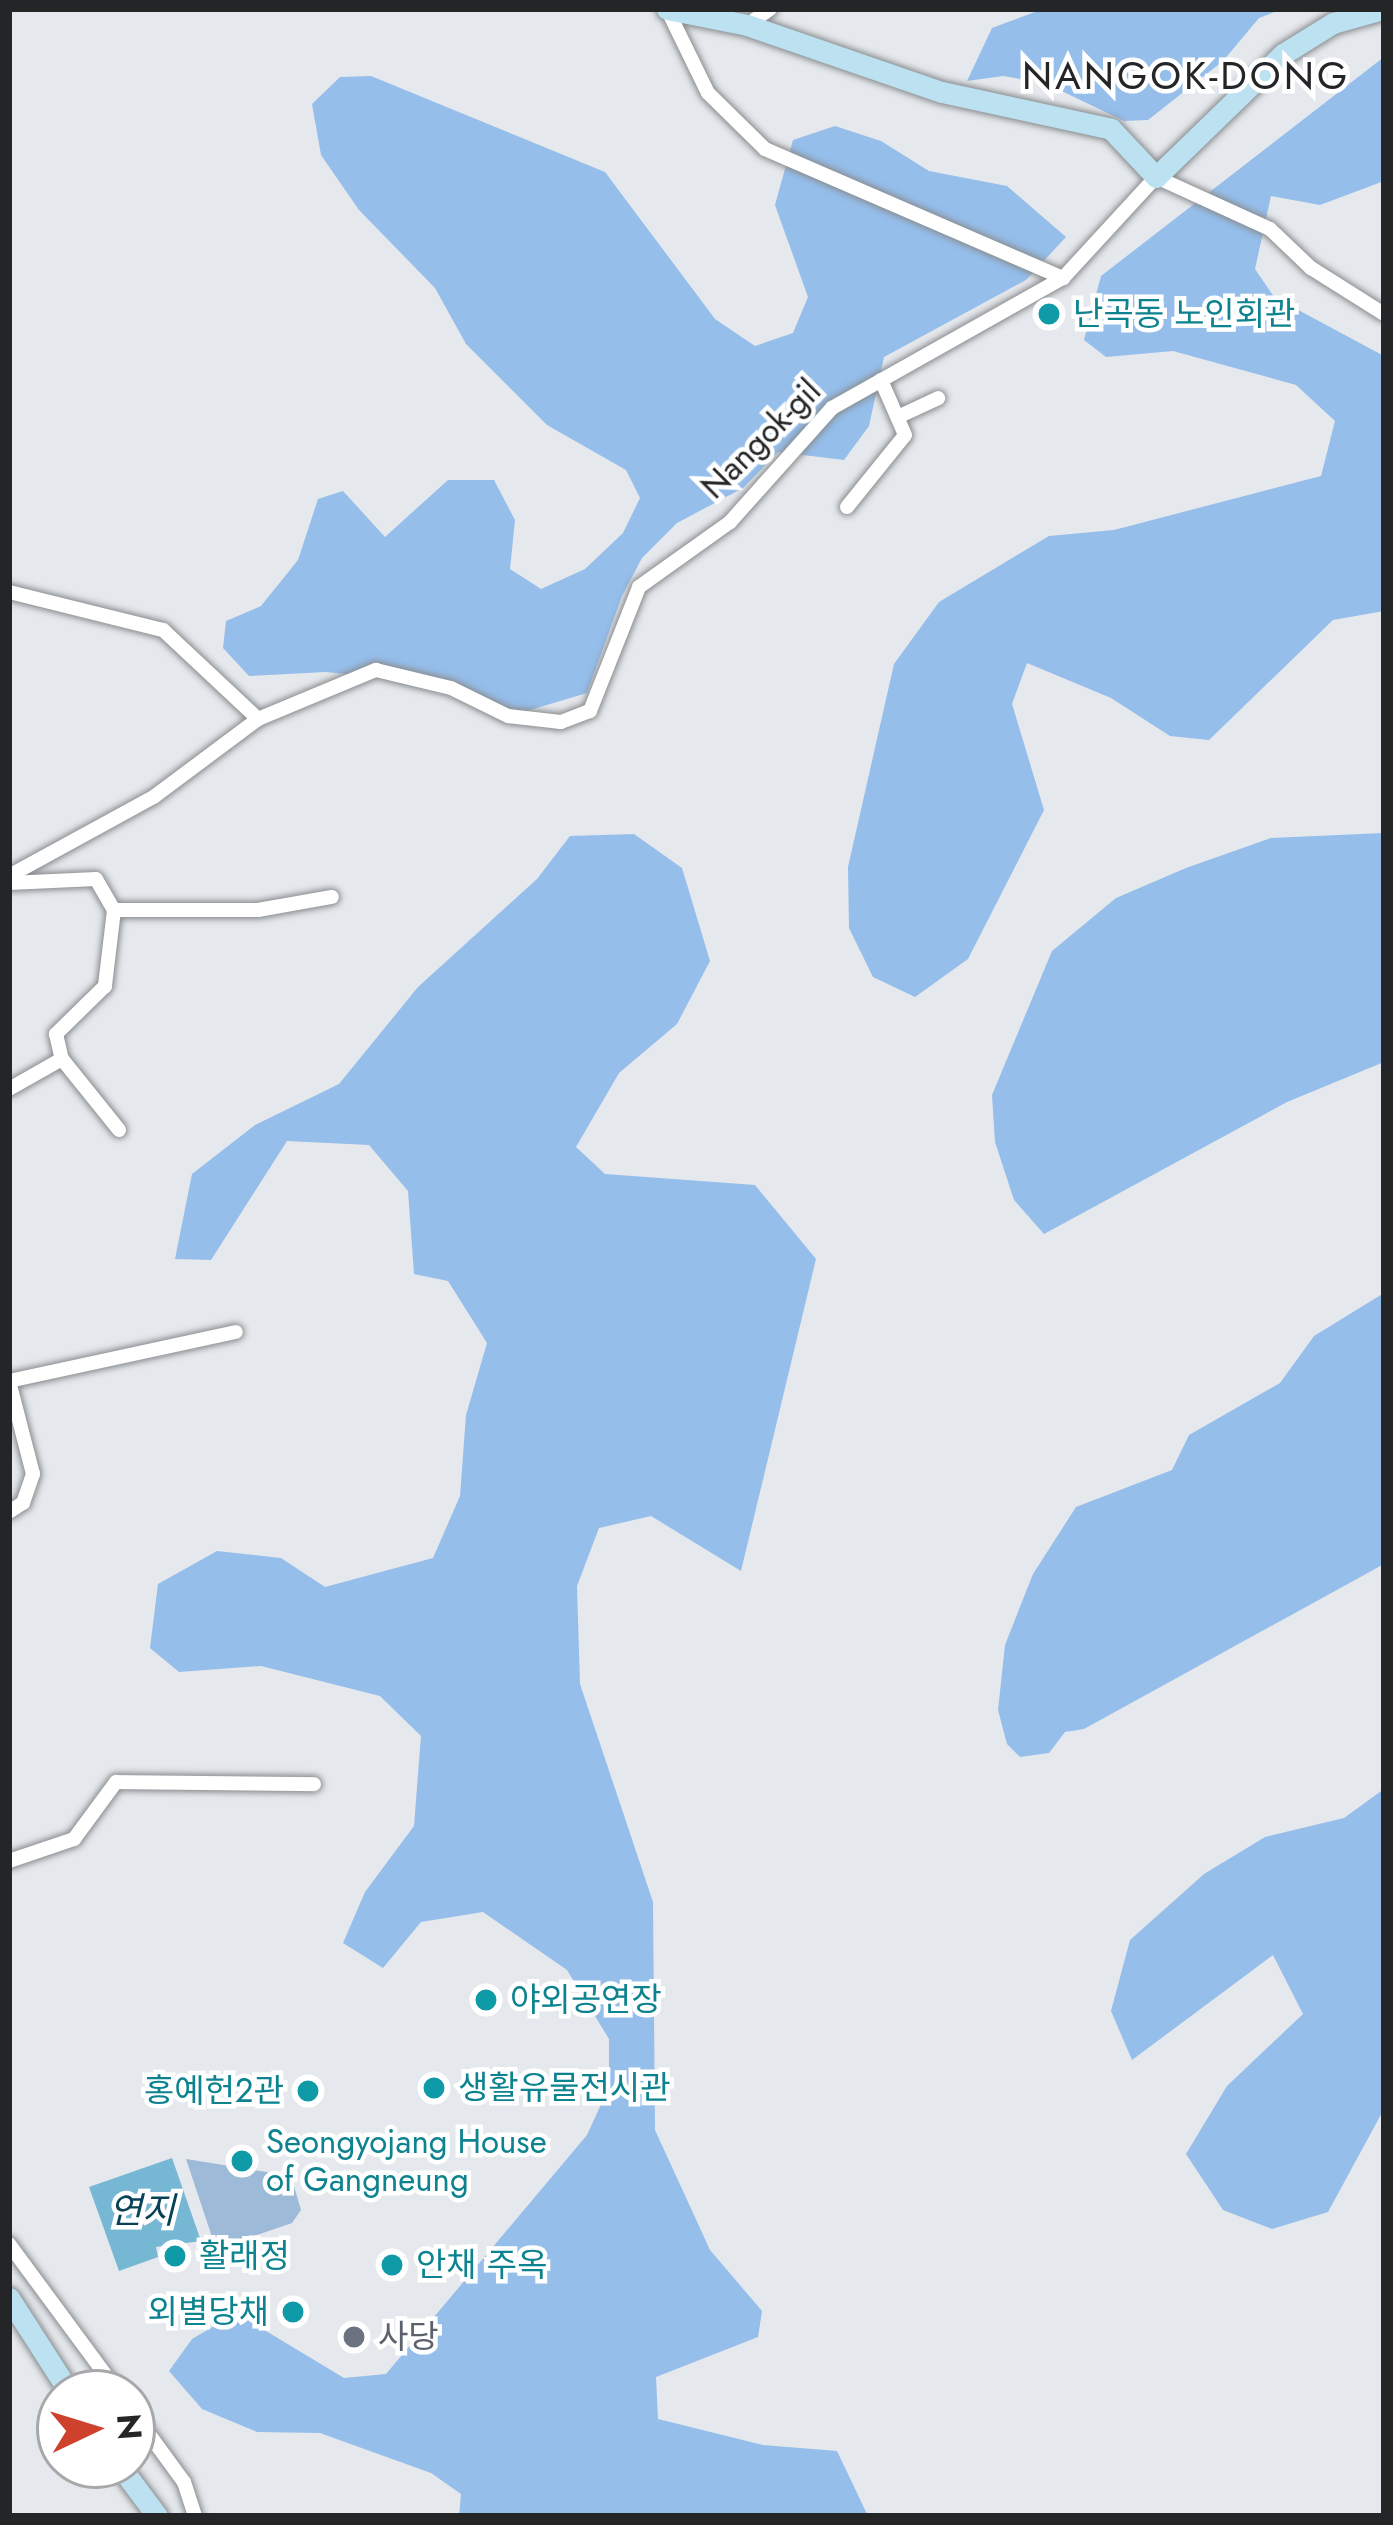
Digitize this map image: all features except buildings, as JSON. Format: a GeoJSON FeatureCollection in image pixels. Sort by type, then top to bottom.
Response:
{"type":"FeatureCollection","features":[{"type":"Feature","properties":{"kind":"street"},"geometry":{"type":"LineString","coordinates":[[667,9],[747,26],[942,92],[1111,129],[1156,177],[1270,229],[1311,268],[1384,314]]}},
{"type":"Feature","properties":{"kind":"street"},"geometry":{"type":"LineString","coordinates":[[667,9],[708,94],[765,149],[1063,278]]}},
{"type":"Feature","properties":{"kind":"street"},"geometry":{"type":"LineString","coordinates":[[747,26],[770,9]]}},
{"type":"Feature","properties":{"kind":"street","name":"Nangok-gil"},"geometry":{"type":"LineString","coordinates":[[9,880],[155,796],[258,719],[376,670],[451,688],[508,716],[561,722],[590,711],[639,587],[730,522],[832,408],[1063,278],[1156,177],[1283,53],[1333,23],[1382,9]]}},
{"type":"Feature","properties":{"kind":"street"},"geometry":{"type":"LineString","coordinates":[[847,507],[905,435],[902,415],[881,380]]}},
{"type":"Feature","properties":{"kind":"street"},"geometry":{"type":"LineString","coordinates":[[902,415],[938,398]]}},
{"type":"Feature","properties":{"kind":"street"},"geometry":{"type":"LineString","coordinates":[[9,592],[163,630],[258,719]]}},
{"type":"Feature","properties":{"kind":"street"},"geometry":{"type":"LineString","coordinates":[[9,880],[96,879],[114,910],[105,986],[89,1008],[59,1024],[62,1059],[119,1130]]}},
{"type":"Feature","properties":{"kind":"street"},"geometry":{"type":"LineString","coordinates":[[114,910],[259,910],[332,897]]}},
{"type":"Feature","properties":{"kind":"street"},"geometry":{"type":"LineString","coordinates":[[9,1089],[62,1059]]}},
{"type":"Feature","properties":{"kind":"street"},"geometry":{"type":"LineString","coordinates":[[9,1512],[23,1503],[33,1474],[9,1381],[236,1332]]}},
{"type":"Feature","properties":{"kind":"street"},"geometry":{"type":"LineString","coordinates":[[9,1861],[74,1839],[116,1782],[314,1784]]}},
{"type":"Feature","properties":{"kind":"street"},"geometry":{"type":"LineString","coordinates":[[9,2244],[101,2369]]}},
{"type":"Feature","properties":{"kind":"street"},"geometry":{"type":"LineString","coordinates":[[9,2298],[55,2369]]}},
{"type":"Feature","properties":{"kind":"street"},"geometry":{"type":"LineString","coordinates":[[156,2444],[184,2482],[195,2516]]}},
{"type":"Feature","properties":{"kind":"street"},"geometry":{"type":"LineString","coordinates":[[137,2489],[157,2516]]}},
{"type":"Feature","properties":{"kind":"shaded area"},"geometry":{"type":"Polygon","coordinates":[[[1043,9],[1282,9],[1259,18],[1223,61],[1148,120],[1124,121],[1045,83],[1003,76],[967,81],[992,28],[1043,9]]]}},
{"type":"Feature","properties":{"kind":"shaded area"},"geometry":{"type":"Polygon","coordinates":[[[1384,57],[1384,181],[1320,205],[1271,196],[1255,269],[1274,297],[1384,356],[1384,611],[1333,620],[1209,740],[1170,736],[1111,698],[1027,663],[1012,704],[1044,810],[968,959],[915,997],[873,977],[849,928],[848,867],[894,664],[939,602],[1049,536],[1114,530],[1321,476],[1335,421],[1296,385],[1173,351],[1106,357],[1084,340],[1101,276],[1384,57]]]}},
{"type":"Feature","properties":{"kind":"shaded area"},"geometry":{"type":"Polygon","coordinates":[[[371,76],[605,172],[715,319],[755,346],[793,333],[808,297],[775,205],[793,140],[835,126],[881,141],[929,171],[1007,186],[1066,237],[1026,280],[884,357],[869,426],[844,460],[778,452],[743,488],[677,523],[642,558],[622,596],[587,693],[510,716],[409,681],[326,672],[249,676],[223,648],[226,621],[261,606],[298,560],[318,499],[343,491],[385,537],[448,480],[494,480],[515,520],[510,569],[541,589],[585,569],[623,533],[640,498],[626,470],[547,425],[466,344],[435,288],[359,210],[321,155],[312,104],[340,77],[371,76]]]}},
{"type":"Feature","properties":{"kind":"shaded area"},"geometry":{"type":"Polygon","coordinates":[[[1384,833],[1384,1062],[1287,1102],[1044,1234],[1014,1200],[995,1142],[992,1095],[1052,951],[1116,898],[1186,868],[1271,838],[1384,833]]]}},
{"type":"Feature","properties":{"kind":"shaded area"},"geometry":{"type":"Polygon","coordinates":[[[634,834],[682,868],[710,961],[677,1024],[619,1073],[576,1147],[605,1174],[755,1185],[816,1259],[741,1571],[651,1516],[599,1528],[577,1586],[580,1684],[653,1902],[655,2130],[710,2250],[762,2311],[758,2337],[656,2377],[658,2419],[763,2445],[837,2451],[868,2516],[459,2516],[461,2494],[431,2473],[320,2433],[257,2432],[202,2409],[169,2371],[192,2339],[236,2313],[344,2378],[386,2374],[587,2135],[609,2087],[609,2039],[567,1970],[483,1912],[421,1922],[383,1968],[343,1943],[365,1892],[414,1826],[421,1736],[380,1696],[261,1666],[179,1672],[150,1648],[158,1584],[217,1551],[281,1558],[325,1587],[433,1558],[460,1496],[466,1415],[487,1343],[448,1281],[414,1274],[408,1191],[369,1145],[287,1141],[211,1260],[175,1259],[192,1174],[255,1125],[339,1084],[418,987],[537,879],[570,836],[634,834]]]}},
{"type":"Feature","properties":{"kind":"shaded area"},"geometry":{"type":"Polygon","coordinates":[[[1384,1293],[1384,1564],[1084,1729],[1065,1732],[1049,1753],[1020,1757],[1007,1744],[998,1710],[1005,1645],[1033,1574],[1076,1507],[1172,1470],[1189,1435],[1280,1383],[1314,1336],[1384,1293]]]}},
{"type":"Feature","properties":{"kind":"shaded area"},"geometry":{"type":"Polygon","coordinates":[[[1384,1789],[1384,2109],[1328,2212],[1272,2229],[1223,2210],[1186,2154],[1227,2086],[1303,2014],[1273,1955],[1132,2060],[1111,2011],[1130,1940],[1204,1874],[1265,1837],[1344,1818],[1384,1789]]]}},
{"type":"Feature","properties":{"kind":"shaded area"},"geometry":{"type":"Polygon","coordinates":[[[186,2159],[291,2176],[301,2210],[292,2223],[216,2249],[186,2159]]]}},
{"type":"Feature","properties":{"kind":"water","name":"연지"},"geometry":{"type":"Polygon","coordinates":[[[172,2158],[201,2241],[156,2247],[158,2257],[119,2271],[89,2187],[172,2158]]]}},
{"type":"Feature","properties":{"kind":"place","name":"난곡동 노인회관"},"geometry":{"type":"Point","coordinates":[1049,314]}},
{"type":"Feature","properties":{"kind":"place","name":"야외공연장"},"geometry":{"type":"Point","coordinates":[486,2000]}},
{"type":"Feature","properties":{"kind":"place","name":"생활유물전시관"},"geometry":{"type":"Point","coordinates":[434,2088]}},
{"type":"Feature","properties":{"kind":"place","name":"홍예헌2관"},"geometry":{"type":"Point","coordinates":[308,2091]}},
{"type":"Feature","properties":{"kind":"place","name":"Seongyojang House of Gangneung"},"geometry":{"type":"Point","coordinates":[242,2161]}},
{"type":"Feature","properties":{"kind":"place","name":"활래정"},"geometry":{"type":"Point","coordinates":[175,2256]}},
{"type":"Feature","properties":{"kind":"place","name":"안채 주옥"},"geometry":{"type":"Point","coordinates":[392,2265]}},
{"type":"Feature","properties":{"kind":"place","name":"외별당채"},"geometry":{"type":"Point","coordinates":[293,2312]}},
{"type":"Feature","properties":{"kind":"place","name":"사당"},"geometry":{"type":"Point","coordinates":[354,2337]}},
{"type":"Feature","properties":{"kind":"district","name":"NANGOK-DONG"},"geometry":{"type":"Point","coordinates":[1186,76]}}]}
